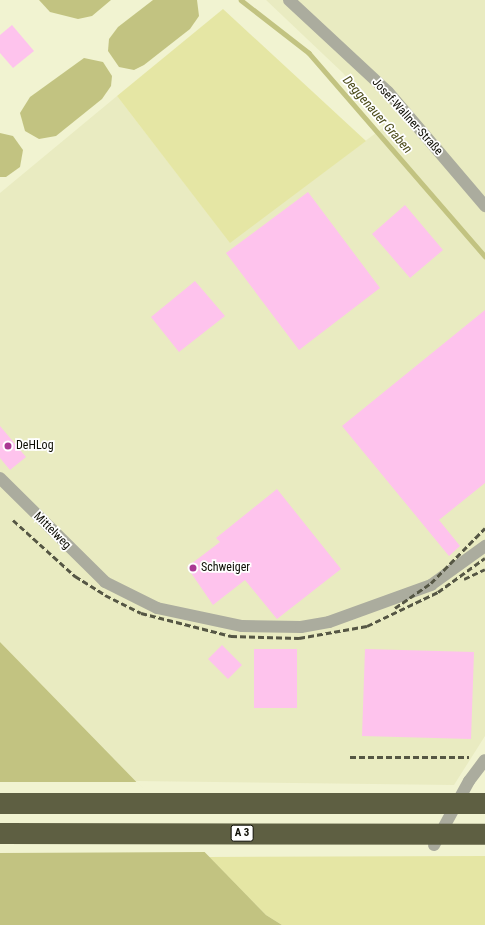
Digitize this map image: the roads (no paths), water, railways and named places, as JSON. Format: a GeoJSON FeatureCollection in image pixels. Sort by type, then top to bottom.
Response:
{"type":"FeatureCollection","features":[{"type":"Feature","properties":{"kind":"highway"},"geometry":{"type":"LineString","coordinates":[[0,803],[485,803]]}},
{"type":"Feature","properties":{"kind":"highway","name":"A 3"},"geometry":{"type":"LineString","coordinates":[[0,833],[485,834]]}},
{"type":"Feature","properties":{"kind":"street","name":"Josef-Wallner-Straße"},"geometry":{"type":"LineString","coordinates":[[289,0],[388,92],[485,206]]}},
{"type":"Feature","properties":{"kind":"street","name":"Mittelweg"},"geometry":{"type":"LineString","coordinates":[[0,478],[106,582],[157,608],[206,620],[242,626],[301,627],[329,622],[431,585],[485,546]]}},
{"type":"Feature","properties":{"kind":"street"},"geometry":{"type":"LineString","coordinates":[[434,846],[469,781],[485,760]]}},
{"type":"Feature","properties":{"kind":"waterway","name":"Deggenauer Graben"},"geometry":{"type":"LineString","coordinates":[[241,0],[309,53],[485,256]]}},
{"type":"Feature","properties":{"kind":"railway"},"geometry":{"type":"LineString","coordinates":[[13,520],[75,576],[105,595],[141,613],[231,636],[299,638],[367,626],[438,592],[485,558]]}},
{"type":"Feature","properties":{"kind":"railway"},"geometry":{"type":"LineString","coordinates":[[395,608],[431,583],[485,528]]}},
{"type":"Feature","properties":{"kind":"railway"},"geometry":{"type":"LineString","coordinates":[[464,579],[485,569]]}},
{"type":"Feature","properties":{"kind":"railway"},"geometry":{"type":"LineString","coordinates":[[350,757],[469,757]]}},
{"type":"Feature","properties":{"kind":"place","name":"DeHLog"},"geometry":{"type":"Point","coordinates":[8,446]}},
{"type":"Feature","properties":{"kind":"place","name":"Schweiger"},"geometry":{"type":"Point","coordinates":[193,568]}}]}
